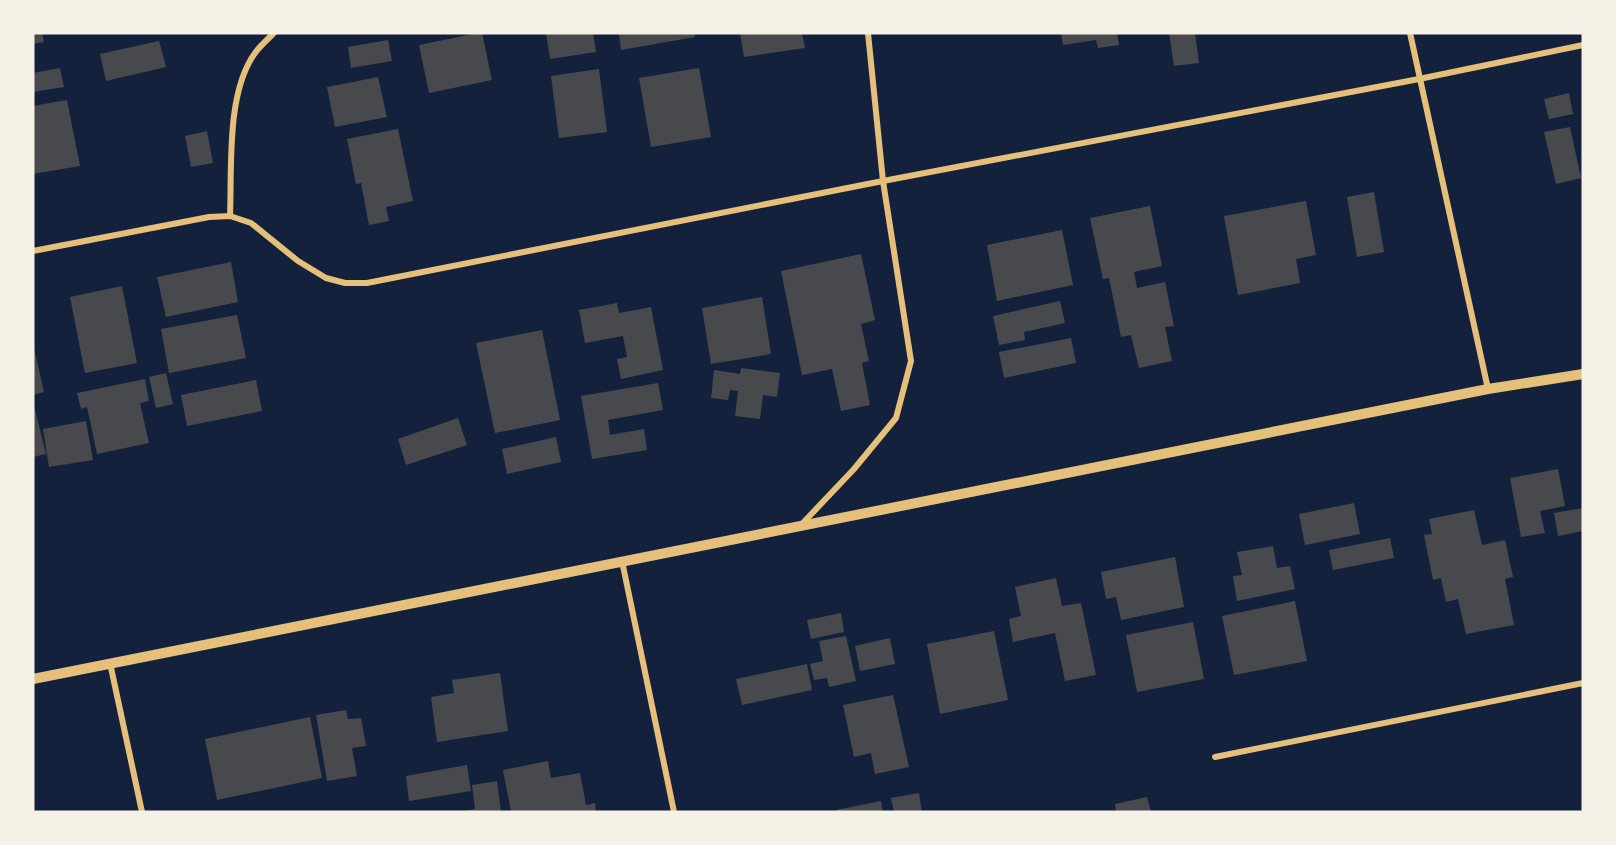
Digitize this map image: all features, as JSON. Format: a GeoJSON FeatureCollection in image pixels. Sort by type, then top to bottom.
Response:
{"type":"FeatureCollection","features":[{"type":"Feature","properties":{"kind":"street"},"geometry":{"type":"LineString","coordinates":[[230,216],[234,112],[241,80],[255,53],[274,33]]}},
{"type":"Feature","properties":{"kind":"street"},"geometry":{"type":"LineString","coordinates":[[800,526],[854,469],[896,418],[911,361],[883,181],[868,33]]}},
{"type":"Feature","properties":{"kind":"street"},"geometry":{"type":"LineString","coordinates":[[1410,33],[1488,389]]}},
{"type":"Feature","properties":{"kind":"street"},"geometry":{"type":"LineString","coordinates":[[33,251],[209,217],[230,216],[251,223],[298,261],[326,278],[345,283],[367,283],[883,181],[1419,79],[1583,45]]}},
{"type":"Feature","properties":{"kind":"street"},"geometry":{"type":"LineString","coordinates":[[33,679],[1488,389],[1583,374]]}},
{"type":"Feature","properties":{"kind":"street"},"geometry":{"type":"LineString","coordinates":[[622,561],[674,812]]}},
{"type":"Feature","properties":{"kind":"street"},"geometry":{"type":"LineString","coordinates":[[110,663],[142,812]]}},
{"type":"Feature","properties":{"kind":"street"},"geometry":{"type":"LineString","coordinates":[[1215,757],[1583,683]]}},
{"type":"Feature","properties":{"kind":"building"},"geometry":{"type":"Polygon","coordinates":[[[33,33],[42,33],[44,42],[33,44],[33,33]]]}},
{"type":"Feature","properties":{"kind":"building"},"geometry":{"type":"Polygon","coordinates":[[[482,33],[492,80],[429,93],[419,45],[482,33]]]}},
{"type":"Feature","properties":{"kind":"building"},"geometry":{"type":"Polygon","coordinates":[[[546,33],[593,33],[596,52],[550,59],[546,33]]]}},
{"type":"Feature","properties":{"kind":"building"},"geometry":{"type":"Polygon","coordinates":[[[619,33],[694,33],[695,37],[621,50],[619,33]]]}},
{"type":"Feature","properties":{"kind":"building"},"geometry":{"type":"Polygon","coordinates":[[[740,33],[802,33],[805,48],[744,57],[740,33]]]}},
{"type":"Feature","properties":{"kind":"building"},"geometry":{"type":"Polygon","coordinates":[[[1061,33],[1117,33],[1119,45],[1098,48],[1096,40],[1063,45],[1061,33]]]}},
{"type":"Feature","properties":{"kind":"building"},"geometry":{"type":"Polygon","coordinates":[[[1169,33],[1195,33],[1199,63],[1174,66],[1169,33]]]}},
{"type":"Feature","properties":{"kind":"building"},"geometry":{"type":"Polygon","coordinates":[[[388,40],[392,61],[351,68],[348,47],[388,40]]]}},
{"type":"Feature","properties":{"kind":"building"},"geometry":{"type":"Polygon","coordinates":[[[159,41],[166,67],[106,81],[100,54],[159,41]]]}},
{"type":"Feature","properties":{"kind":"building"},"geometry":{"type":"Polygon","coordinates":[[[60,68],[64,87],[33,92],[33,73],[60,68]]]}},
{"type":"Feature","properties":{"kind":"building"},"geometry":{"type":"Polygon","coordinates":[[[699,68],[711,137],[651,147],[639,78],[699,68]]]}},
{"type":"Feature","properties":{"kind":"building"},"geometry":{"type":"Polygon","coordinates":[[[599,69],[607,132],[559,138],[551,76],[599,69]]]}},
{"type":"Feature","properties":{"kind":"building"},"geometry":{"type":"Polygon","coordinates":[[[378,77],[387,117],[335,127],[327,87],[378,77]]]}},
{"type":"Feature","properties":{"kind":"building"},"geometry":{"type":"Polygon","coordinates":[[[1569,93],[1573,114],[1549,119],[1544,99],[1569,93]]]}},
{"type":"Feature","properties":{"kind":"building"},"geometry":{"type":"Polygon","coordinates":[[[67,100],[80,166],[33,174],[33,106],[67,100]]]}},
{"type":"Feature","properties":{"kind":"building"},"geometry":{"type":"Polygon","coordinates":[[[1570,127],[1581,178],[1556,184],[1544,132],[1570,127]]]}},
{"type":"Feature","properties":{"kind":"building"},"geometry":{"type":"Polygon","coordinates":[[[398,129],[413,201],[386,207],[389,221],[369,225],[361,183],[356,184],[347,139],[398,129]]]}},
{"type":"Feature","properties":{"kind":"building"},"geometry":{"type":"Polygon","coordinates":[[[207,131],[213,163],[191,167],[185,136],[207,131]]]}},
{"type":"Feature","properties":{"kind":"building"},"geometry":{"type":"Polygon","coordinates":[[[1374,192],[1384,252],[1357,257],[1347,197],[1374,192]]]}},
{"type":"Feature","properties":{"kind":"building"},"geometry":{"type":"Polygon","coordinates":[[[1306,201],[1316,255],[1296,259],[1300,283],[1238,295],[1224,216],[1306,201]]]}},
{"type":"Feature","properties":{"kind":"building"},"geometry":{"type":"Polygon","coordinates":[[[1150,206],[1162,266],[1134,272],[1137,288],[1165,282],[1174,326],[1165,327],[1172,361],[1139,368],[1131,335],[1121,337],[1109,278],[1103,279],[1090,218],[1150,206]]]}},
{"type":"Feature","properties":{"kind":"building"},"geometry":{"type":"Polygon","coordinates":[[[1062,230],[1073,285],[997,301],[987,245],[1062,230]]]}},
{"type":"Feature","properties":{"kind":"building"},"geometry":{"type":"Polygon","coordinates":[[[861,254],[875,320],[861,324],[869,361],[862,363],[870,405],[841,411],[832,369],[802,375],[781,271],[861,254]]]}},
{"type":"Feature","properties":{"kind":"building"},"geometry":{"type":"Polygon","coordinates":[[[231,262],[238,302],[166,317],[157,277],[231,262]]]}},
{"type":"Feature","properties":{"kind":"building"},"geometry":{"type":"Polygon","coordinates":[[[122,286],[137,363],[85,373],[70,297],[122,286]]]}},
{"type":"Feature","properties":{"kind":"building"},"geometry":{"type":"Polygon","coordinates":[[[762,297],[771,354],[711,364],[702,308],[762,297]]]}},
{"type":"Feature","properties":{"kind":"building"},"geometry":{"type":"Polygon","coordinates":[[[1060,301],[1065,323],[1024,332],[1025,340],[999,345],[993,316],[1060,301]]]}},
{"type":"Feature","properties":{"kind":"building"},"geometry":{"type":"Polygon","coordinates":[[[617,303],[619,313],[651,307],[663,370],[621,379],[617,359],[627,357],[623,336],[585,343],[579,310],[617,303]]]}},
{"type":"Feature","properties":{"kind":"building"},"geometry":{"type":"Polygon","coordinates":[[[237,315],[246,358],[169,373],[161,329],[237,315]]]}},
{"type":"Feature","properties":{"kind":"building"},"geometry":{"type":"Polygon","coordinates":[[[542,330],[560,420],[495,433],[476,343],[542,330]]]}},
{"type":"Feature","properties":{"kind":"building"},"geometry":{"type":"Polygon","coordinates":[[[1071,338],[1076,363],[1004,378],[999,352],[1071,338]]]}},
{"type":"Feature","properties":{"kind":"building"},"geometry":{"type":"Polygon","coordinates":[[[33,344],[44,392],[33,395],[33,344]]]}},
{"type":"Feature","properties":{"kind":"building"},"geometry":{"type":"Polygon","coordinates":[[[741,368],[780,373],[777,397],[763,395],[760,419],[735,416],[738,391],[730,390],[728,400],[711,398],[714,370],[740,374],[741,368]]]}},
{"type":"Feature","properties":{"kind":"building"},"geometry":{"type":"Polygon","coordinates":[[[166,373],[173,404],[156,408],[149,377],[166,373]]]}},
{"type":"Feature","properties":{"kind":"building"},"geometry":{"type":"Polygon","coordinates":[[[145,379],[149,401],[140,403],[149,443],[97,454],[87,407],[81,409],[77,393],[145,379]]]}},
{"type":"Feature","properties":{"kind":"building"},"geometry":{"type":"Polygon","coordinates":[[[256,380],[262,411],[187,426],[181,395],[256,380]]]}},
{"type":"Feature","properties":{"kind":"building"},"geometry":{"type":"Polygon","coordinates":[[[658,383],[663,410],[608,420],[610,435],[644,429],[647,450],[592,459],[581,396],[658,383]]]}},
{"type":"Feature","properties":{"kind":"building"},"geometry":{"type":"Polygon","coordinates":[[[33,402],[46,454],[33,457],[33,402]]]}},
{"type":"Feature","properties":{"kind":"building"},"geometry":{"type":"Polygon","coordinates":[[[458,418],[467,445],[406,465],[398,439],[458,418]]]}},
{"type":"Feature","properties":{"kind":"building"},"geometry":{"type":"Polygon","coordinates":[[[86,421],[93,460],[49,467],[43,429],[86,421]]]}},
{"type":"Feature","properties":{"kind":"building"},"geometry":{"type":"Polygon","coordinates":[[[556,437],[561,462],[507,474],[502,449],[556,437]]]}},
{"type":"Feature","properties":{"kind":"building"},"geometry":{"type":"Polygon","coordinates":[[[1558,469],[1565,506],[1540,511],[1545,533],[1521,537],[1510,478],[1558,469]]]}},
{"type":"Feature","properties":{"kind":"building"},"geometry":{"type":"Polygon","coordinates":[[[1354,503],[1360,534],[1305,545],[1299,514],[1354,503]]]}},
{"type":"Feature","properties":{"kind":"building"},"geometry":{"type":"Polygon","coordinates":[[[1583,508],[1583,531],[1558,536],[1554,513],[1583,508]]]}},
{"type":"Feature","properties":{"kind":"building"},"geometry":{"type":"Polygon","coordinates":[[[1474,510],[1482,545],[1505,540],[1513,577],[1505,579],[1514,625],[1466,634],[1458,599],[1446,602],[1441,578],[1433,580],[1424,535],[1432,534],[1429,519],[1474,510]]]}},
{"type":"Feature","properties":{"kind":"building"},"geometry":{"type":"Polygon","coordinates":[[[1390,538],[1394,558],[1333,570],[1329,550],[1390,538]]]}},
{"type":"Feature","properties":{"kind":"building"},"geometry":{"type":"Polygon","coordinates":[[[1273,546],[1277,568],[1290,566],[1295,589],[1237,601],[1233,576],[1242,575],[1237,552],[1273,546]]]}},
{"type":"Feature","properties":{"kind":"building"},"geometry":{"type":"Polygon","coordinates":[[[1175,557],[1184,607],[1121,620],[1116,597],[1106,599],[1101,572],[1175,557]]]}},
{"type":"Feature","properties":{"kind":"building"},"geometry":{"type":"Polygon","coordinates":[[[1056,578],[1062,606],[1081,603],[1096,675],[1065,681],[1055,633],[1013,642],[1009,619],[1021,616],[1015,587],[1056,578]]]}},
{"type":"Feature","properties":{"kind":"building"},"geometry":{"type":"Polygon","coordinates":[[[1295,601],[1307,661],[1234,675],[1222,616],[1295,601]]]}},
{"type":"Feature","properties":{"kind":"building"},"geometry":{"type":"Polygon","coordinates":[[[841,613],[844,632],[811,639],[807,620],[841,613]]]}},
{"type":"Feature","properties":{"kind":"building"},"geometry":{"type":"Polygon","coordinates":[[[1193,622],[1204,679],[1137,692],[1126,635],[1193,622]]]}},
{"type":"Feature","properties":{"kind":"building"},"geometry":{"type":"Polygon","coordinates":[[[994,631],[1008,700],[940,714],[927,644],[994,631]]]}},
{"type":"Feature","properties":{"kind":"building"},"geometry":{"type":"Polygon","coordinates":[[[846,636],[856,681],[829,687],[827,678],[814,680],[810,664],[823,661],[819,641],[846,636]]]}},
{"type":"Feature","properties":{"kind":"building"},"geometry":{"type":"Polygon","coordinates":[[[890,638],[895,664],[860,671],[855,646],[890,638]]]}},
{"type":"Feature","properties":{"kind":"building"},"geometry":{"type":"Polygon","coordinates":[[[807,664],[812,690],[742,705],[736,679],[807,664]]]}},
{"type":"Feature","properties":{"kind":"building"},"geometry":{"type":"Polygon","coordinates":[[[500,673],[508,731],[437,742],[431,697],[454,693],[452,680],[500,673]]]}},
{"type":"Feature","properties":{"kind":"building"},"geometry":{"type":"Polygon","coordinates":[[[893,695],[909,767],[875,774],[871,753],[854,757],[843,705],[893,695]]]}},
{"type":"Feature","properties":{"kind":"building"},"geometry":{"type":"Polygon","coordinates":[[[346,710],[348,719],[361,718],[366,746],[352,748],[357,776],[327,781],[316,715],[346,710]]]}},
{"type":"Feature","properties":{"kind":"building"},"geometry":{"type":"Polygon","coordinates":[[[310,717],[322,778],[217,800],[205,739],[310,717]]]}},
{"type":"Feature","properties":{"kind":"building"},"geometry":{"type":"Polygon","coordinates":[[[548,761],[551,778],[580,773],[586,805],[595,803],[596,812],[511,812],[503,770],[548,761]]]}},
{"type":"Feature","properties":{"kind":"building"},"geometry":{"type":"Polygon","coordinates":[[[467,765],[471,791],[409,801],[406,776],[467,765]]]}},
{"type":"Feature","properties":{"kind":"building"},"geometry":{"type":"Polygon","coordinates":[[[497,781],[501,812],[465,812],[475,809],[472,785],[497,781]]]}},
{"type":"Feature","properties":{"kind":"building"},"geometry":{"type":"Polygon","coordinates":[[[919,793],[922,812],[894,812],[891,798],[919,793]]]}},
{"type":"Feature","properties":{"kind":"building"},"geometry":{"type":"Polygon","coordinates":[[[1147,797],[1151,812],[1116,812],[1115,804],[1147,797]]]}},
{"type":"Feature","properties":{"kind":"building"},"geometry":{"type":"Polygon","coordinates":[[[881,801],[883,812],[837,812],[836,810],[881,801]]]}}]}
